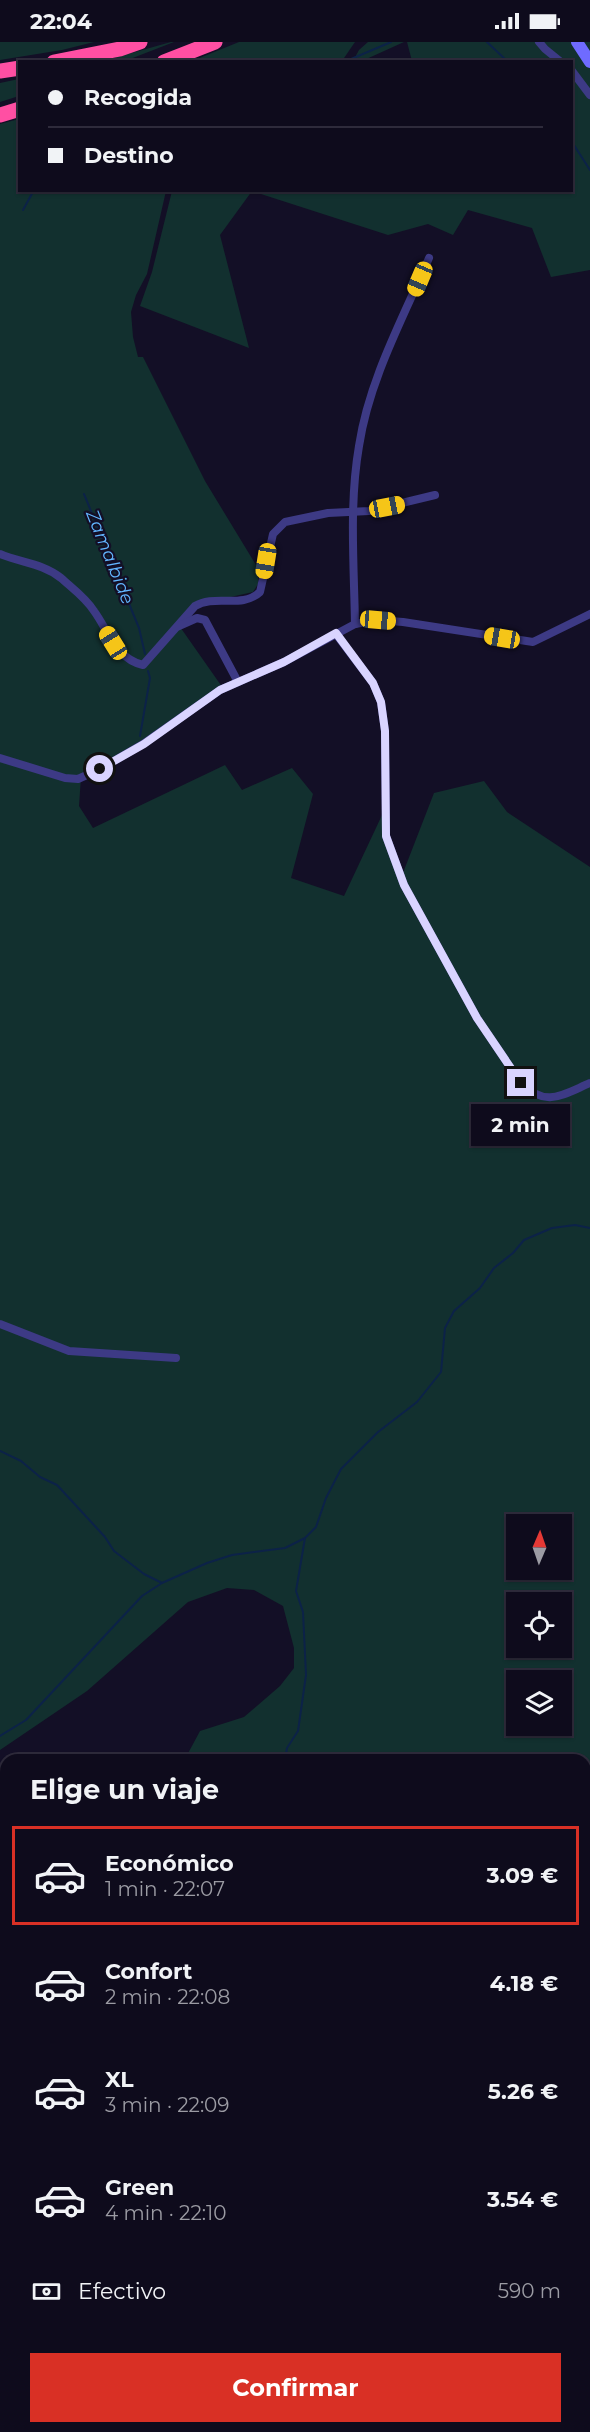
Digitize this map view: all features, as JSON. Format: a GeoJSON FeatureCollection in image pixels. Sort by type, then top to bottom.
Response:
{"type":"FeatureCollection","features":[{"type":"Feature","properties":{"kind":"highway"},"geometry":{"type":"LineString","coordinates":[[64,60],[120,49],[140,42]]}},
{"type":"Feature","properties":{"kind":"highway"},"geometry":{"type":"LineString","coordinates":[[169,60],[215,42]]}},
{"type":"Feature","properties":{"kind":"highway"},"geometry":{"type":"LineString","coordinates":[[0,71],[18,68]]}},
{"type":"Feature","properties":{"kind":"highway"},"geometry":{"type":"LineString","coordinates":[[0,115],[18,110]]}},
{"type":"Feature","properties":{"kind":"main road"},"geometry":{"type":"LineString","coordinates":[[577,42],[590,62]]}},
{"type":"Feature","properties":{"kind":"street"},"geometry":{"type":"LineString","coordinates":[[539,42],[558,60]]}},
{"type":"Feature","properties":{"kind":"street"},"geometry":{"type":"LineString","coordinates":[[573,72],[590,95]]}},
{"type":"Feature","properties":{"kind":"street"},"geometry":{"type":"LineString","coordinates":[[355,624],[355,471],[367,410],[375,383],[429,258]]}},
{"type":"Feature","properties":{"kind":"street"},"geometry":{"type":"LineString","coordinates":[[0,554],[41,566],[59,577],[89,604],[113,643],[128,659],[143,665],[188,613],[204,601],[246,600],[255,597],[260,592],[273,534],[285,522],[328,513],[369,511],[435,495]]}},
{"type":"Feature","properties":{"kind":"street"},"geometry":{"type":"LineString","coordinates":[[0,758],[65,778],[78,779],[144,744],[220,690],[284,662],[355,624],[378,620],[403,622],[533,642],[590,614]]}},
{"type":"Feature","properties":{"kind":"street"},"geometry":{"type":"LineString","coordinates":[[176,627],[197,618],[205,620],[238,682]]}},
{"type":"Feature","properties":{"kind":"street"},"geometry":{"type":"LineString","coordinates":[[336,633],[378,690],[385,731],[386,836],[404,885],[442,956],[477,1018],[528,1091],[536,1096],[553,1098],[590,1083]]}},
{"type":"Feature","properties":{"kind":"street"},"geometry":{"type":"LineString","coordinates":[[0,1324],[69,1351],[176,1358]]}},
{"type":"Feature","properties":{"kind":"green space"},"geometry":{"type":"Polygon","coordinates":[[[0,42],[94,42],[62,50],[0,60],[0,42]]]}},
{"type":"Feature","properties":{"kind":"green space"},"geometry":{"type":"Polygon","coordinates":[[[171,42],[174,42],[128,60],[107,60],[171,42]]]}},
{"type":"Feature","properties":{"kind":"green space"},"geometry":{"type":"Polygon","coordinates":[[[239,42],[355,42],[343,60],[194,60],[239,42]]]}},
{"type":"Feature","properties":{"kind":"green space"},"geometry":{"type":"Polygon","coordinates":[[[368,42],[404,42],[364,60],[354,60],[359,50],[368,42]]]}},
{"type":"Feature","properties":{"kind":"green space"},"geometry":{"type":"Polygon","coordinates":[[[407,42],[590,42],[590,270],[551,277],[532,228],[468,210],[453,235],[428,224],[388,235],[255,192],[573,192],[573,60],[412,60],[407,42]]]}},
{"type":"Feature","properties":{"kind":"green space"},"geometry":{"type":"Polygon","coordinates":[[[18,79],[18,96],[0,102],[0,83],[18,79]]]}},
{"type":"Feature","properties":{"kind":"green space"},"geometry":{"type":"Polygon","coordinates":[[[18,119],[18,192],[166,192],[147,274],[136,295],[131,312],[133,337],[138,357],[143,357],[205,481],[259,570],[258,584],[253,592],[199,604],[178,624],[225,691],[81,777],[79,806],[93,828],[225,765],[242,790],[292,768],[313,794],[291,878],[344,896],[383,813],[401,878],[434,793],[484,781],[507,812],[590,867],[590,1754],[188,1754],[200,1731],[244,1717],[280,1686],[294,1668],[294,1648],[283,1606],[254,1590],[227,1588],[188,1602],[87,1691],[0,1750],[0,124],[18,119]]]}},
{"type":"Feature","properties":{"kind":"green space"},"geometry":{"type":"Polygon","coordinates":[[[172,192],[251,192],[220,235],[249,348],[140,306],[152,272],[172,192]]]}},
{"type":"Feature","properties":{"kind":"waterway","name":"Zamalbide"},"geometry":{"type":"LineString","coordinates":[[349,60],[391,42]]}},
{"type":"Feature","properties":{"kind":"waterway","name":"Zamalbide"},"geometry":{"type":"LineString","coordinates":[[487,42],[506,60]]}},
{"type":"Feature","properties":{"kind":"waterway","name":"Zamalbide"},"geometry":{"type":"LineString","coordinates":[[573,144],[590,170]]}},
{"type":"Feature","properties":{"kind":"waterway","name":"Zamalbide"},"geometry":{"type":"LineString","coordinates":[[23,210],[33,192]]}},
{"type":"Feature","properties":{"kind":"waterway","name":"Zamalbide"},"geometry":{"type":"LineString","coordinates":[[84,494],[139,628],[145,654]]}},
{"type":"Feature","properties":{"kind":"waterway","name":"Zamalbide"},"geometry":{"type":"LineString","coordinates":[[140,736],[150,678],[148,671]]}},
{"type":"Feature","properties":{"kind":"waterway"},"geometry":{"type":"LineString","coordinates":[[0,1736],[26,1720],[142,1596],[162,1583],[207,1563],[232,1555],[285,1548],[305,1538],[316,1527],[326,1498],[341,1469],[378,1432],[417,1402],[441,1372],[445,1328],[454,1311],[480,1288],[494,1268],[513,1253],[524,1240],[552,1228],[575,1225],[590,1228]]}},
{"type":"Feature","properties":{"kind":"waterway"},"geometry":{"type":"LineString","coordinates":[[0,1451],[21,1461],[40,1477],[57,1485],[105,1537],[114,1551],[144,1574],[162,1583]]}},
{"type":"Feature","properties":{"kind":"waterway"},"geometry":{"type":"LineString","coordinates":[[286,1754],[287,1748],[298,1731],[306,1675],[303,1612],[296,1591],[305,1538]]}},
{"type":"Feature","properties":{"kind":"route"},"geometry":{"type":"LineString","coordinates":[[100,769],[144,744],[220,690],[284,662],[336,633],[378,690],[385,731],[386,836],[404,885],[477,1018],[521,1083]]}}]}
